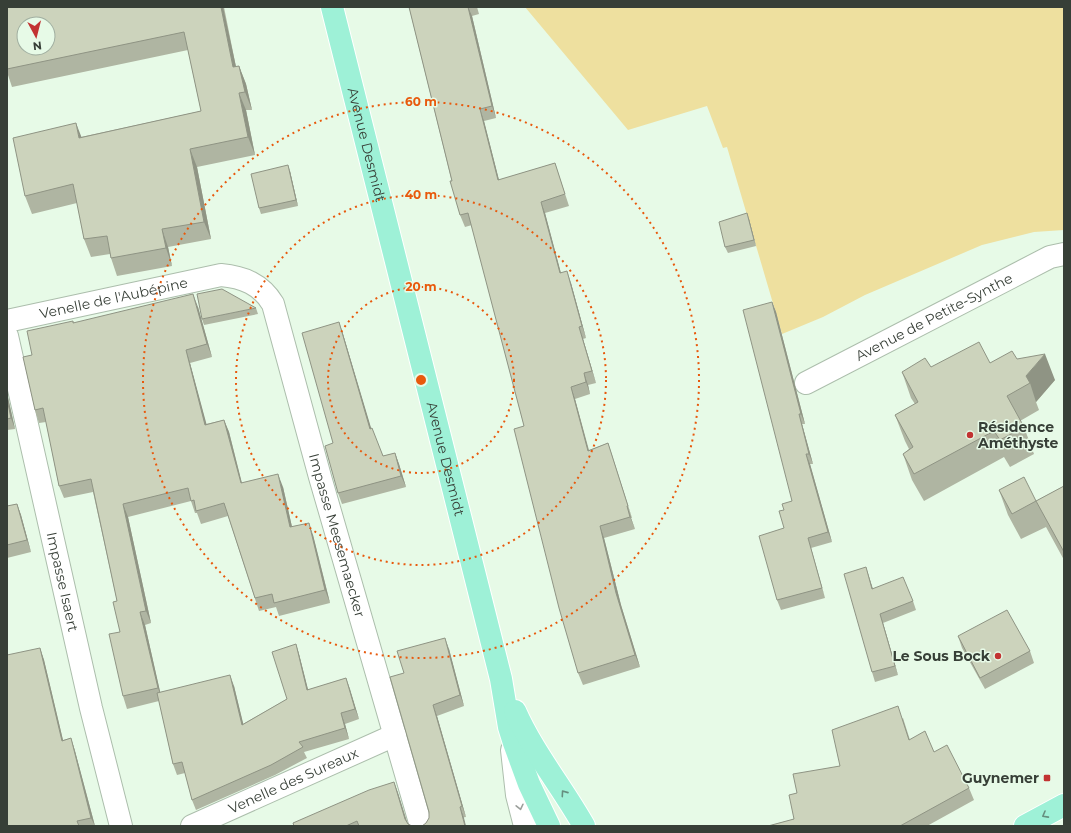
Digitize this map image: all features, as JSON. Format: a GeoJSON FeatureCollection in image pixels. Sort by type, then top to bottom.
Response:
{"type":"FeatureCollection","features":[{"type":"Feature","properties":{"kind":"main road","name":"Avenue Desmidt"},"geometry":{"type":"LineString","coordinates":[[332,7],[501,679],[509,727],[518,755],[549,826]]}},
{"type":"Feature","properties":{"kind":"main road","name":"Avenue Desmidt"},"geometry":{"type":"LineString","coordinates":[[501,679],[517,716],[536,750],[584,826]]}},
{"type":"Feature","properties":{"kind":"main road"},"geometry":{"type":"LineString","coordinates":[[1025,826],[1064,805]]}},
{"type":"Feature","properties":{"kind":"street","name":"Avenue de Petite-Synthe"},"geometry":{"type":"LineString","coordinates":[[806,383],[1050,257],[1064,254]]}},
{"type":"Feature","properties":{"kind":"street","name":"Venelle de l'Aubépine"},"geometry":{"type":"LineString","coordinates":[[7,321],[221,275]]}},
{"type":"Feature","properties":{"kind":"street","name":"Impasse Meesemaecker"},"geometry":{"type":"LineString","coordinates":[[221,275],[234,276],[253,283],[268,295],[273,304],[320,477],[420,826]]}},
{"type":"Feature","properties":{"kind":"street","name":"Impasse Isaert"},"geometry":{"type":"LineString","coordinates":[[7,336],[91,708],[121,826]]}},
{"type":"Feature","properties":{"kind":"street","name":"Avenue Desmidt"},"geometry":{"type":"LineString","coordinates":[[509,727],[517,795],[525,826]]}},
{"type":"Feature","properties":{"kind":"street","name":"Venelle des Sureaux"},"geometry":{"type":"LineString","coordinates":[[192,826],[395,735]]}},
{"type":"Feature","properties":{"kind":"shaded area"},"geometry":{"type":"Polygon","coordinates":[[[525,7],[1064,7],[1064,230],[1034,232],[982,245],[865,295],[823,317],[782,334],[727,147],[723,148],[707,106],[628,130],[525,7]]]}},
{"type":"Feature","properties":{"kind":"building"},"geometry":{"type":"Polygon","coordinates":[[[7,7],[221,7],[233,67],[239,66],[245,92],[239,93],[248,137],[190,149],[204,222],[162,229],[166,248],[111,258],[107,236],[84,239],[73,184],[25,196],[13,138],[76,123],[79,138],[201,111],[184,32],[7,69],[7,7]]]}},
{"type":"Feature","properties":{"kind":"building"},"geometry":{"type":"Polygon","coordinates":[[[409,7],[468,7],[492,106],[480,109],[498,180],[555,163],[565,194],[541,202],[560,273],[567,271],[582,326],[579,327],[592,371],[584,373],[586,382],[571,387],[588,451],[608,443],[628,506],[630,517],[600,526],[616,593],[635,655],[578,673],[559,608],[514,429],[524,426],[468,213],[460,215],[450,181],[452,181],[409,7]]]}},
{"type":"Feature","properties":{"kind":"building"},"geometry":{"type":"Polygon","coordinates":[[[288,165],[296,200],[259,208],[251,174],[288,165]]]}},
{"type":"Feature","properties":{"kind":"building"},"geometry":{"type":"Polygon","coordinates":[[[747,213],[754,240],[725,247],[719,222],[747,213]]]}},
{"type":"Feature","properties":{"kind":"building"},"geometry":{"type":"Polygon","coordinates":[[[222,289],[256,308],[202,319],[197,294],[222,289]]]}},
{"type":"Feature","properties":{"kind":"building"},"geometry":{"type":"Polygon","coordinates":[[[193,294],[207,344],[186,350],[205,425],[224,420],[241,483],[278,474],[290,527],[309,523],[325,590],[274,603],[272,594],[255,598],[224,503],[196,511],[194,500],[191,501],[188,488],[123,504],[146,611],[140,612],[158,688],[123,696],[109,634],[120,632],[113,602],[117,601],[91,479],[59,486],[43,408],[35,410],[23,357],[32,355],[27,331],[73,321],[73,323],[193,294]]]}},
{"type":"Feature","properties":{"kind":"building"},"geometry":{"type":"Polygon","coordinates":[[[772,302],[801,414],[799,414],[809,454],[806,454],[828,532],[808,538],[822,588],[777,600],[759,536],[784,528],[779,511],[784,510],[782,504],[792,501],[743,310],[772,302]]]}},
{"type":"Feature","properties":{"kind":"building"},"geometry":{"type":"Polygon","coordinates":[[[339,322],[370,429],[372,428],[383,456],[395,453],[401,476],[338,493],[325,446],[333,443],[302,333],[339,322]]]}},
{"type":"Feature","properties":{"kind":"building","name":"Résidence Améthyste"},"geometry":{"type":"Polygon","coordinates":[[[979,342],[990,363],[1012,351],[1017,359],[1045,354],[1026,376],[1030,383],[1007,396],[1024,427],[1000,440],[994,431],[914,474],[903,454],[913,447],[895,415],[918,402],[902,372],[925,358],[931,367],[979,342]]]}},
{"type":"Feature","properties":{"kind":"building"},"geometry":{"type":"Polygon","coordinates":[[[7,399],[11,418],[7,419],[7,399]]]}},
{"type":"Feature","properties":{"kind":"building"},"geometry":{"type":"Polygon","coordinates":[[[1024,477],[1036,501],[1012,514],[999,490],[1024,477]]]}},
{"type":"Feature","properties":{"kind":"building"},"geometry":{"type":"Polygon","coordinates":[[[1064,486],[1064,552],[1036,501],[1064,486]]]}},
{"type":"Feature","properties":{"kind":"building"},"geometry":{"type":"Polygon","coordinates":[[[17,504],[27,540],[7,545],[7,506],[17,504]]]}},
{"type":"Feature","properties":{"kind":"building"},"geometry":{"type":"Polygon","coordinates":[[[866,567],[872,589],[903,577],[913,601],[880,614],[895,666],[872,672],[844,574],[866,567]]]}},
{"type":"Feature","properties":{"kind":"building","name":"Le Sous Bock"},"geometry":{"type":"Polygon","coordinates":[[[1007,610],[1030,651],[980,678],[958,636],[1007,610]]]}},
{"type":"Feature","properties":{"kind":"building"},"geometry":{"type":"Polygon","coordinates":[[[445,638],[460,695],[433,705],[462,806],[460,807],[465,826],[422,826],[429,818],[429,812],[390,677],[404,673],[397,651],[445,638]]]}},
{"type":"Feature","properties":{"kind":"building"},"geometry":{"type":"Polygon","coordinates":[[[296,644],[307,690],[346,678],[355,709],[341,713],[345,728],[299,742],[303,747],[271,765],[192,800],[182,762],[173,764],[157,693],[230,675],[242,725],[287,699],[272,652],[296,644]]]}},
{"type":"Feature","properties":{"kind":"building"},"geometry":{"type":"Polygon","coordinates":[[[40,648],[62,741],[71,738],[91,818],[77,821],[79,826],[7,826],[7,655],[40,648]]]}},
{"type":"Feature","properties":{"kind":"building"},"geometry":{"type":"Polygon","coordinates":[[[898,706],[909,740],[925,731],[934,752],[947,745],[969,788],[900,826],[768,826],[794,819],[789,795],[797,793],[793,774],[840,766],[832,730],[898,706]]]}},
{"type":"Feature","properties":{"kind":"building"},"geometry":{"type":"Polygon","coordinates":[[[394,782],[405,819],[408,824],[412,826],[359,826],[357,821],[346,826],[294,826],[293,823],[369,790],[394,782]]]}},
{"type":"Feature","properties":{"kind":"place","name":"Résidence Améthyste"},"geometry":{"type":"Point","coordinates":[970,435]}},
{"type":"Feature","properties":{"kind":"place","name":"Le Sous Bock"},"geometry":{"type":"Point","coordinates":[998,656]}},
{"type":"Feature","properties":{"kind":"place","name":"Guynemer"},"geometry":{"type":"Point","coordinates":[1047,778]}}]}
